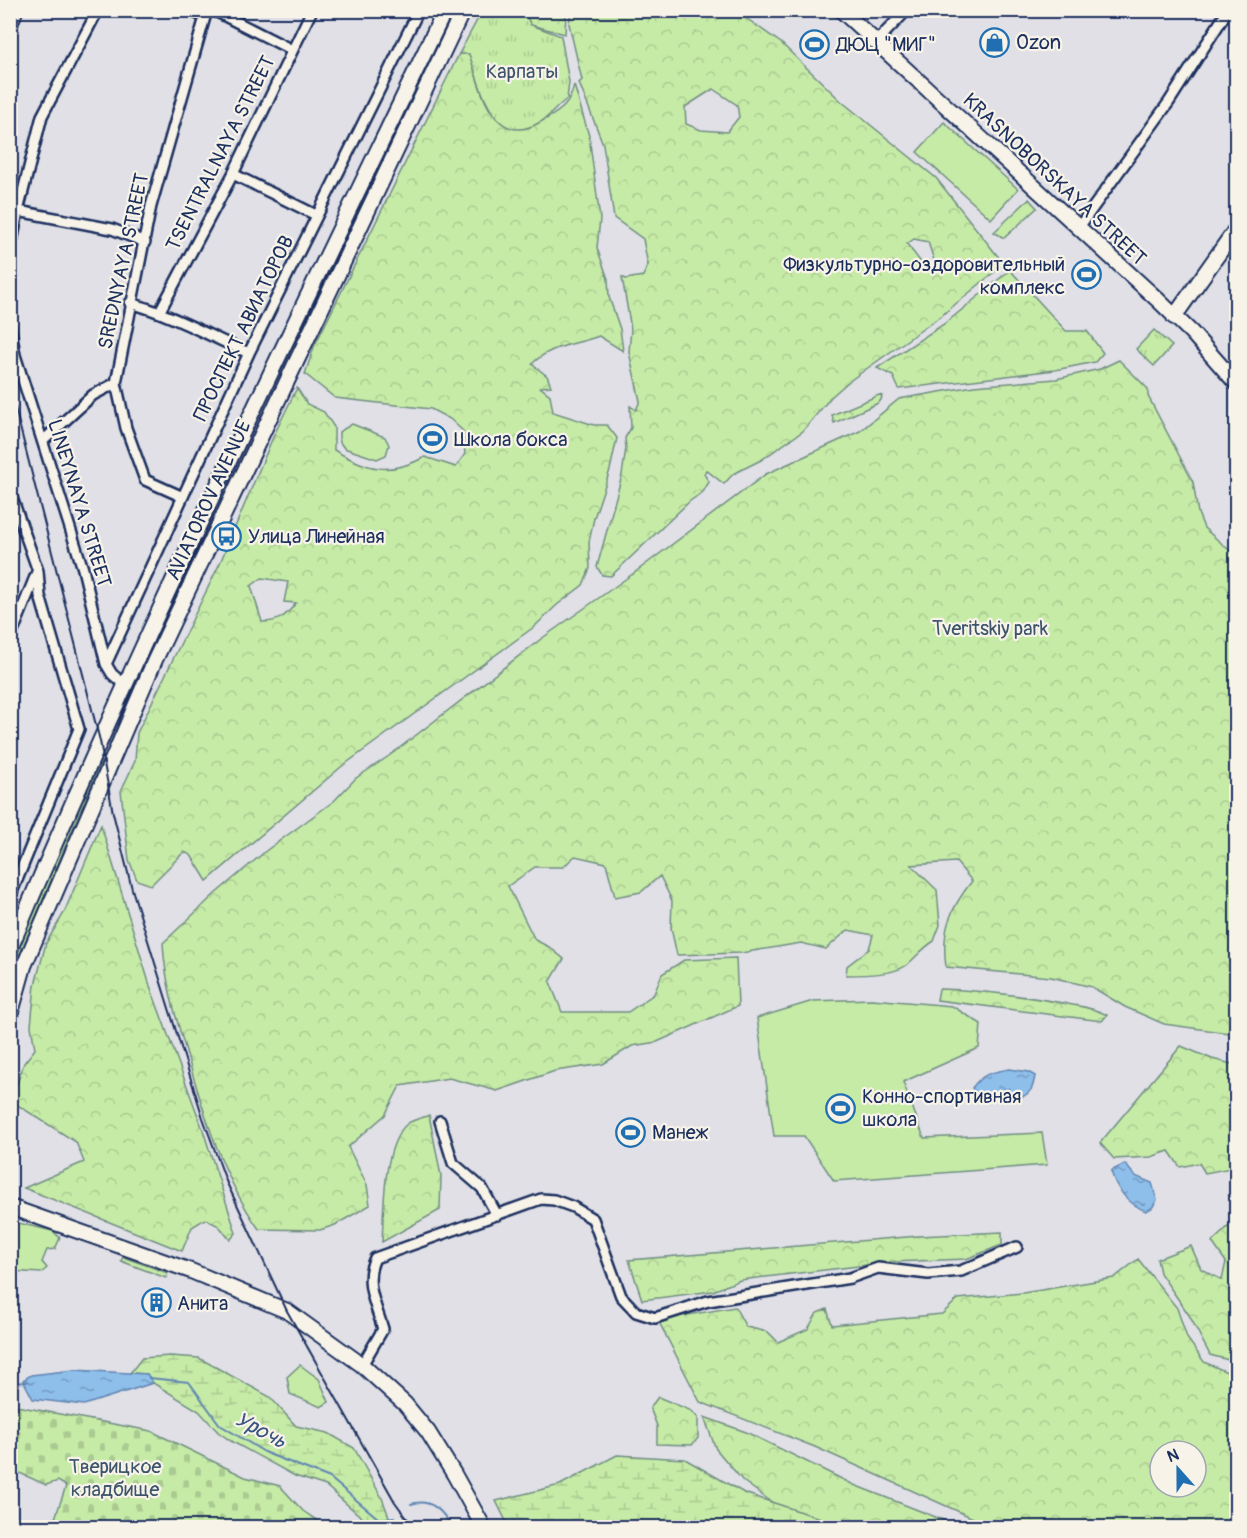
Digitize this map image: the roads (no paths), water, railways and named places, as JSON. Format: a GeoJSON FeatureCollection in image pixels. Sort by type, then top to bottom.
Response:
{"type":"FeatureCollection","features":[{"type":"Feature","properties":{"kind":"main road","name":"AVIATOROV AVENUE"},"geometry":{"type":"LineString","coordinates":[[10,949],[126,686],[445,10]]}},
{"type":"Feature","properties":{"kind":"main road","name":"AVIATOROV AVENUE"},"geometry":{"type":"LineString","coordinates":[[10,1016],[24,966],[154,662],[464,10]]}},
{"type":"Feature","properties":{"kind":"main road","name":"KRASNOBORSKAYA STREET"},"geometry":{"type":"LineString","coordinates":[[841,10],[1174,316],[1236,383]]}},
{"type":"Feature","properties":{"kind":"main road"},"geometry":{"type":"LineString","coordinates":[[1174,316],[1236,230]]}},
{"type":"Feature","properties":{"kind":"main road"},"geometry":{"type":"LineString","coordinates":[[10,1207],[181,1267],[287,1311],[363,1365],[405,1404],[428,1432],[484,1527]]}},
{"type":"Feature","properties":{"kind":"street"},"geometry":{"type":"LineString","coordinates":[[10,253],[42,116],[98,10]]}},
{"type":"Feature","properties":{"kind":"street"},"geometry":{"type":"LineString","coordinates":[[189,10],[205,14]]}},
{"type":"Feature","properties":{"kind":"street"},"geometry":{"type":"LineString","coordinates":[[213,10],[292,50]]}},
{"type":"Feature","properties":{"kind":"street","name":"TSENTRALNAYA STREET"},"geometry":{"type":"LineString","coordinates":[[160,311],[233,174],[312,10]]}},
{"type":"Feature","properties":{"kind":"street","name":"ПРОСПЕКТ АВИАТОРОВ"},"geometry":{"type":"LineString","coordinates":[[106,664],[249,353],[419,10]]}},
{"type":"Feature","properties":{"kind":"street"},"geometry":{"type":"LineString","coordinates":[[876,42],[907,10]]}},
{"type":"Feature","properties":{"kind":"street"},"geometry":{"type":"LineString","coordinates":[[1079,227],[1169,102],[1228,10]]}},
{"type":"Feature","properties":{"kind":"street","name":"SREDNYAYA STREET"},"geometry":{"type":"LineString","coordinates":[[183,497],[145,480],[126,428],[116,383],[151,206],[205,14]]}},
{"type":"Feature","properties":{"kind":"street"},"geometry":{"type":"LineString","coordinates":[[233,174],[316,215]]}},
{"type":"Feature","properties":{"kind":"street"},"geometry":{"type":"LineString","coordinates":[[18,211],[112,229],[145,242]]}},
{"type":"Feature","properties":{"kind":"street"},"geometry":{"type":"LineString","coordinates":[[130,303],[160,311],[182,324],[249,353]]}},
{"type":"Feature","properties":{"kind":"street","name":"LINEYNAYA STREET"},"geometry":{"type":"LineString","coordinates":[[10,324],[15,355],[83,568],[106,664],[112,674],[126,686]]}},
{"type":"Feature","properties":{"kind":"street"},"geometry":{"type":"LineString","coordinates":[[44,440],[93,395],[116,383]]}},
{"type":"Feature","properties":{"kind":"street"},"geometry":{"type":"LineString","coordinates":[[10,492],[12,506],[38,570],[40,596],[80,729],[10,897]]}},
{"type":"Feature","properties":{"kind":"street"},"geometry":{"type":"LineString","coordinates":[[10,526],[22,526]]}},
{"type":"Feature","properties":{"kind":"street"},"geometry":{"type":"LineString","coordinates":[[10,639],[38,570]]}},
{"type":"Feature","properties":{"kind":"street"},"geometry":{"type":"LineString","coordinates":[[440,1121],[453,1163],[482,1188],[497,1215]]}},
{"type":"Feature","properties":{"kind":"street"},"geometry":{"type":"LineString","coordinates":[[363,1365],[383,1329],[369,1284],[370,1269],[375,1258],[542,1199],[554,1200],[573,1207],[593,1219],[621,1296],[636,1312],[655,1318],[708,1301],[850,1278],[878,1268],[928,1274],[961,1272],[1017,1247]]}},
{"type":"Feature","properties":{"kind":"water"},"geometry":{"type":"Polygon","coordinates":[[[1009,1069],[1028,1072],[1035,1076],[1032,1089],[1022,1097],[978,1096],[972,1088],[984,1076],[1009,1069]]]}},
{"type":"Feature","properties":{"kind":"water"},"geometry":{"type":"Polygon","coordinates":[[[1125,1164],[1135,1176],[1152,1183],[1157,1200],[1152,1208],[1146,1211],[1128,1200],[1116,1184],[1111,1171],[1125,1164]]]}},
{"type":"Feature","properties":{"kind":"water"},"geometry":{"type":"Polygon","coordinates":[[[74,1370],[147,1374],[153,1383],[84,1405],[33,1399],[23,1380],[31,1375],[74,1370]]]}},
{"type":"Feature","properties":{"kind":"waterway","name":"Урочь"},"geometry":{"type":"LineString","coordinates":[[149,1378],[189,1382],[220,1425],[266,1453],[330,1478],[379,1519],[394,1517]]}},
{"type":"Feature","properties":{"kind":"waterway","name":"Урочь"},"geometry":{"type":"LineString","coordinates":[[10,1383],[27,1382]]}},
{"type":"Feature","properties":{"kind":"waterway","name":"Урочь"},"geometry":{"type":"LineString","coordinates":[[411,1504],[425,1503],[436,1507],[452,1528]]}},
{"type":"Feature","properties":{"kind":"railway"},"geometry":{"type":"LineString","coordinates":[[10,18],[14,10]]}},
{"type":"Feature","properties":{"kind":"railway"},"geometry":{"type":"LineString","coordinates":[[10,47],[24,10]]}},
{"type":"Feature","properties":{"kind":"railway"},"geometry":{"type":"LineString","coordinates":[[10,388],[100,741],[113,813],[132,889],[203,1118],[226,1181],[287,1311],[395,1502],[414,1528]]}},
{"type":"Feature","properties":{"kind":"place","name":"Ozon"},"geometry":{"type":"Point","coordinates":[995,42]}},
{"type":"Feature","properties":{"kind":"place","name":"ДЮЦ \"МИГ\""},"geometry":{"type":"Point","coordinates":[815,44]}},
{"type":"Feature","properties":{"kind":"place","name":"Физкультурно-оздоровительный комплекс"},"geometry":{"type":"Point","coordinates":[1086,275]}},
{"type":"Feature","properties":{"kind":"place","name":"Школа бокса"},"geometry":{"type":"Point","coordinates":[433,439]}},
{"type":"Feature","properties":{"kind":"place","name":"Улица Линейная"},"geometry":{"type":"Point","coordinates":[227,536]}},
{"type":"Feature","properties":{"kind":"place","name":"Конно-спортивная школа"},"geometry":{"type":"Point","coordinates":[841,1108]}},
{"type":"Feature","properties":{"kind":"place","name":"Манеж"},"geometry":{"type":"Point","coordinates":[631,1132]}},
{"type":"Feature","properties":{"kind":"place","name":"Анита"},"geometry":{"type":"Point","coordinates":[156,1303]}},
{"type":"Feature","properties":{"kind":"park label","name":"Карпаты"},"geometry":{"type":"Point","coordinates":[522,71]}},
{"type":"Feature","properties":{"kind":"park label","name":"Tveritskiy park"},"geometry":{"type":"Point","coordinates":[990,628]}},
{"type":"Feature","properties":{"kind":"park label","name":"Тверицкое кладбище"},"geometry":{"type":"Point","coordinates":[115,1478]}}]}
